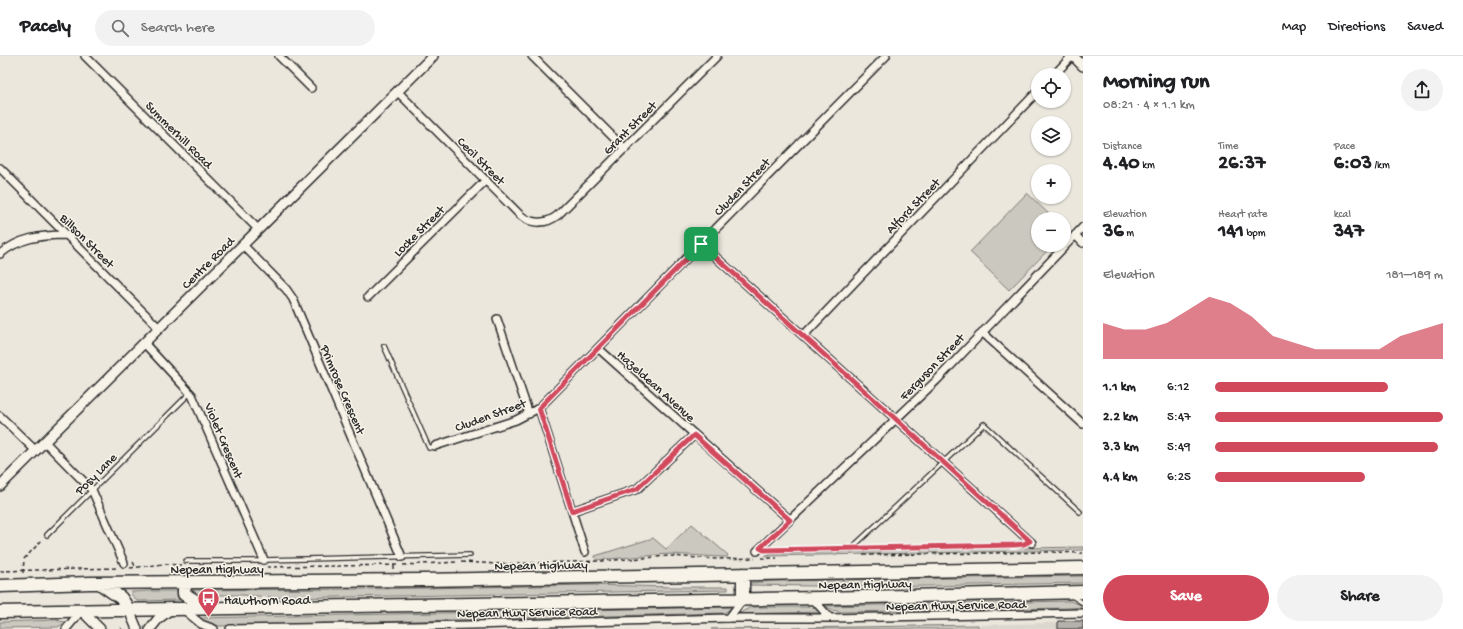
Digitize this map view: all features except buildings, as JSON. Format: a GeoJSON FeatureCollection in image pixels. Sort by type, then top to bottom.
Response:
{"type":"FeatureCollection","features":[{"type":"Feature","properties":{"kind":"highway","name":"Nepean Highway"},"geometry":{"type":"LineString","coordinates":[[0,586],[1083,568]]}},
{"type":"Feature","properties":{"kind":"highway"},"geometry":{"type":"LineString","coordinates":[[743,574],[743,599]]}},
{"type":"Feature","properties":{"kind":"highway"},"geometry":{"type":"LineString","coordinates":[[187,582],[184,594],[208,608]]}},
{"type":"Feature","properties":{"kind":"highway"},"geometry":{"type":"LineString","coordinates":[[101,584],[122,598],[129,610]]}},
{"type":"Feature","properties":{"kind":"highway","name":"Nepean Highway"},"geometry":{"type":"LineString","coordinates":[[0,612],[1083,592]]}},
{"type":"Feature","properties":{"kind":"main road","name":"Centre Road"},"geometry":{"type":"LineString","coordinates":[[0,486],[433,56]]}},
{"type":"Feature","properties":{"kind":"main road"},"geometry":{"type":"LineString","coordinates":[[1073,56],[1083,66]]}},
{"type":"Feature","properties":{"kind":"main road"},"geometry":{"type":"LineString","coordinates":[[150,629],[156,620],[176,609]]}},
{"type":"Feature","properties":{"kind":"main road"},"geometry":{"type":"LineString","coordinates":[[129,610],[137,629]]}},
{"type":"Feature","properties":{"kind":"main road"},"geometry":{"type":"LineString","coordinates":[[82,611],[100,629]]}},
{"type":"Feature","properties":{"kind":"street","name":"Summerhill Road"},"geometry":{"type":"LineString","coordinates":[[84,56],[258,229]]}},
{"type":"Feature","properties":{"kind":"street"},"geometry":{"type":"LineString","coordinates":[[279,56],[311,88]]}},
{"type":"Feature","properties":{"kind":"street"},"geometry":{"type":"LineString","coordinates":[[532,56],[625,149]]}},
{"type":"Feature","properties":{"kind":"street","name":"Grant Street"},"geometry":{"type":"LineString","coordinates":[[558,215],[717,56]]}},
{"type":"Feature","properties":{"kind":"street","name":"Cluden Street"},"geometry":{"type":"LineString","coordinates":[[435,446],[516,420],[539,408],[886,56]]}},
{"type":"Feature","properties":{"kind":"street"},"geometry":{"type":"LineString","coordinates":[[1061,68],[1073,56]]}},
{"type":"Feature","properties":{"kind":"street","name":"Cecil Street"},"geometry":{"type":"LineString","coordinates":[[398,92],[520,215],[533,222],[547,222],[558,215]]}},
{"type":"Feature","properties":{"kind":"street","name":"Alford Street"},"geometry":{"type":"LineString","coordinates":[[804,335],[1031,98]]}},
{"type":"Feature","properties":{"kind":"street","name":"Billson Street"},"geometry":{"type":"LineString","coordinates":[[0,168],[159,328]]}},
{"type":"Feature","properties":{"kind":"street","name":"Locke Street"},"geometry":{"type":"LineString","coordinates":[[368,297],[486,180]]}},
{"type":"Feature","properties":{"kind":"street","name":"Ferguson Street"},"geometry":{"type":"LineString","coordinates":[[759,550],[937,380],[1083,227]]}},
{"type":"Feature","properties":{"kind":"street"},"geometry":{"type":"LineString","coordinates":[[0,254],[14,244],[25,239],[41,236],[66,235]]}},
{"type":"Feature","properties":{"kind":"street"},"geometry":{"type":"LineString","coordinates":[[1075,235],[1083,243]]}},
{"type":"Feature","properties":{"kind":"street"},"geometry":{"type":"LineString","coordinates":[[701,244],[804,335],[1031,542]]}},
{"type":"Feature","properties":{"kind":"street","name":"Primrose Crescent"},"geometry":{"type":"LineString","coordinates":[[243,245],[293,299],[402,557]]}},
{"type":"Feature","properties":{"kind":"street"},"geometry":{"type":"LineString","coordinates":[[498,319],[528,414]]}},
{"type":"Feature","properties":{"kind":"street"},"geometry":{"type":"LineString","coordinates":[[982,332],[1083,424]]}},
{"type":"Feature","properties":{"kind":"street","name":"Violet Crescent"},"geometry":{"type":"LineString","coordinates":[[144,343],[191,393],[262,564]]}},
{"type":"Feature","properties":{"kind":"street","name":"Hazeldean Avenue"},"geometry":{"type":"LineString","coordinates":[[598,348],[790,520]]}},
{"type":"Feature","properties":{"kind":"street"},"geometry":{"type":"LineString","coordinates":[[539,408],[585,552]]}},
{"type":"Feature","properties":{"kind":"street"},"geometry":{"type":"LineString","coordinates":[[0,416],[36,451]]}},
{"type":"Feature","properties":{"kind":"street"},"geometry":{"type":"LineString","coordinates":[[572,511],[637,489],[694,435]]}},
{"type":"Feature","properties":{"kind":"street"},"geometry":{"type":"LineString","coordinates":[[45,442],[92,490],[124,566]]}},
{"type":"Feature","properties":{"kind":"street"},"geometry":{"type":"LineString","coordinates":[[812,598],[830,618]]}},
{"type":"Feature","properties":{"kind":"street"},"geometry":{"type":"LineString","coordinates":[[729,618],[743,599]]}},
{"type":"Feature","properties":{"kind":"street"},"geometry":{"type":"LineString","coordinates":[[176,609],[202,627],[214,629]]}},
{"type":"Feature","properties":{"kind":"street"},"geometry":{"type":"LineString","coordinates":[[66,629],[82,611]]}},
{"type":"Feature","properties":{"kind":"street","name":"Nepean Hwy Service Road"},"geometry":{"type":"LineString","coordinates":[[230,629],[474,627],[729,618],[830,618],[1083,613]]}},
{"type":"Feature","properties":{"kind":"lane"},"geometry":{"type":"LineString","coordinates":[[384,346],[429,448],[435,446]]}},
{"type":"Feature","properties":{"kind":"lane","name":"Posy Lane"},"geometry":{"type":"LineString","coordinates":[[47,535],[191,393]]}},
{"type":"Feature","properties":{"kind":"lane"},"geometry":{"type":"LineString","coordinates":[[855,548],[856,544],[984,424],[1080,512]]}},
{"type":"Feature","properties":{"kind":"lane"},"geometry":{"type":"LineString","coordinates":[[759,550],[1014,545],[1031,542]]}},
{"type":"Feature","properties":{"kind":"lane"},"geometry":{"type":"LineString","coordinates":[[187,563],[259,562],[262,564],[470,555]]}},
{"type":"Feature","properties":{"kind":"lane"},"geometry":{"type":"LineString","coordinates":[[1062,592],[1083,603]]}},
{"type":"Feature","properties":{"kind":"path"},"geometry":{"type":"LineString","coordinates":[[23,572],[24,559],[47,535]]}},
{"type":"Feature","properties":{"kind":"path"},"geometry":{"type":"LineString","coordinates":[[861,556],[1052,552],[1083,553]]}},
{"type":"Feature","properties":{"kind":"path"},"geometry":{"type":"LineString","coordinates":[[262,564],[413,565],[460,562],[500,564],[602,562],[669,556],[718,559],[778,558]]}},
{"type":"Feature","properties":{"kind":"path"},"geometry":{"type":"LineString","coordinates":[[133,562],[136,568]]}},
{"type":"Feature","properties":{"kind":"path"},"geometry":{"type":"LineString","coordinates":[[0,571],[23,572],[117,568],[124,566],[136,568],[164,564],[187,563]]}},
{"type":"Feature","properties":{"kind":"path"},"geometry":{"type":"LineString","coordinates":[[116,566],[118,572]]}},
{"type":"Feature","properties":{"kind":"shaded area"},"geometry":{"type":"Polygon","coordinates":[[[1027,193],[1031,197],[1031,204],[1038,204],[1047,212],[1031,212],[1031,252],[1046,252],[1009,290],[970,252],[1027,193]]]}},
{"type":"Feature","properties":{"kind":"shaded area"},"geometry":{"type":"Polygon","coordinates":[[[692,524],[728,555],[727,557],[670,554],[596,560],[595,556],[653,538],[666,549],[692,524]]]}},
{"type":"Feature","properties":{"kind":"shaded area"},"geometry":{"type":"Polygon","coordinates":[[[1017,544],[1025,548],[1083,547],[1083,550],[765,556],[771,552],[1017,544]]]}},
{"type":"Feature","properties":{"kind":"shaded area"},"geometry":{"type":"Polygon","coordinates":[[[1083,576],[1083,583],[875,587],[750,585],[749,583],[773,581],[1083,576]]]}},
{"type":"Feature","properties":{"kind":"shaded area"},"geometry":{"type":"Polygon","coordinates":[[[591,585],[728,587],[728,590],[285,598],[242,595],[198,595],[193,594],[189,590],[367,589],[591,585]]]}},
{"type":"Feature","properties":{"kind":"shaded area"},"geometry":{"type":"Polygon","coordinates":[[[149,591],[178,591],[180,600],[137,601],[130,593],[149,591]]]}},
{"type":"Feature","properties":{"kind":"shaded area"},"geometry":{"type":"Polygon","coordinates":[[[1070,601],[1079,604],[1082,607],[840,612],[824,606],[1070,601]]]}},
{"type":"Feature","properties":{"kind":"shaded area"},"geometry":{"type":"Polygon","coordinates":[[[733,607],[724,613],[220,626],[208,624],[199,618],[733,607]]]}},
{"type":"Feature","properties":{"kind":"shaded area"},"geometry":{"type":"Polygon","coordinates":[[[754,607],[809,607],[820,612],[738,614],[754,607]]]}},
{"type":"Feature","properties":{"kind":"shaded area"},"geometry":{"type":"Polygon","coordinates":[[[54,620],[66,622],[58,627],[0,628],[0,622],[54,620]]]}},
{"type":"Feature","properties":{"kind":"shaded area"},"geometry":{"type":"Polygon","coordinates":[[[1083,622],[1083,629],[978,629],[978,625],[1083,622]]]}},
{"type":"Feature","properties":{"kind":"shaded area"},"geometry":{"type":"Polygon","coordinates":[[[978,625],[978,629],[731,629],[978,625]]]}},
{"type":"Feature","properties":{"kind":"place","name":"Hawthorn Road"},"geometry":{"type":"Point","coordinates":[208,618]}},
{"type":"Feature","properties":{"kind":"route"},"geometry":{"type":"LineString","coordinates":[[701,244],[804,335],[1030,541],[1020,545],[764,550],[760,548],[790,520],[694,435],[634,491],[572,511],[539,408],[701,244]]}}]}
